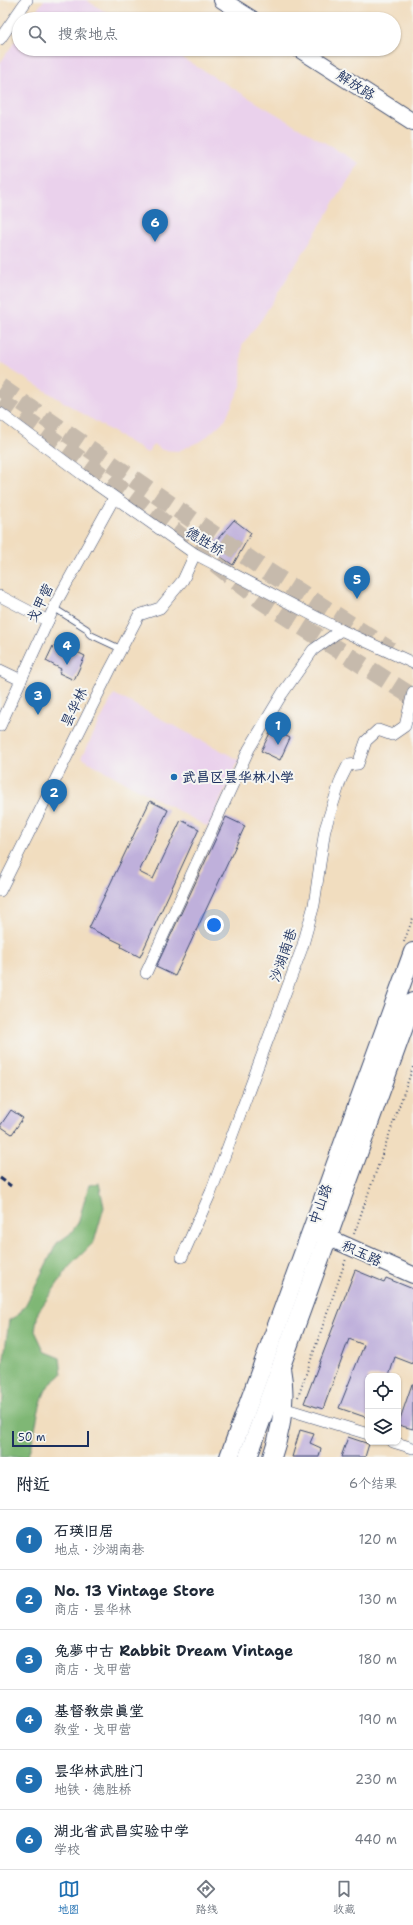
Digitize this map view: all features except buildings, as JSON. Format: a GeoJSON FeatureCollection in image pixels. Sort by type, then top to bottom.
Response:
{"type":"FeatureCollection","features":[{"type":"Feature","properties":{"kind":"main road"},"geometry":{"type":"LineString","coordinates":[[222,0],[241,12]]}},
{"type":"Feature","properties":{"kind":"main road","name":"解放路"},"geometry":{"type":"LineString","coordinates":[[310,56],[413,122]]}},
{"type":"Feature","properties":{"kind":"main road","name":"中山路"},"geometry":{"type":"LineString","coordinates":[[248,1457],[280,1364],[321,1228],[413,952]]}},
{"type":"Feature","properties":{"kind":"main road","name":"中山路"},"geometry":{"type":"LineString","coordinates":[[229,1457],[413,1002]]}},
{"type":"Feature","properties":{"kind":"main road","name":"积玉路"},"geometry":{"type":"LineString","coordinates":[[321,1228],[413,1263]]}},
{"type":"Feature","properties":{"kind":"main road","name":"积玉路"},"geometry":{"type":"LineString","coordinates":[[321,1228],[413,1275]]}},
{"type":"Feature","properties":{"kind":"main road"},"geometry":{"type":"LineString","coordinates":[[272,1457],[280,1434],[283,1408],[284,1381],[280,1364]]}},
{"type":"Feature","properties":{"kind":"street"},"geometry":{"type":"LineString","coordinates":[[19,12],[27,0]]}},
{"type":"Feature","properties":{"kind":"street"},"geometry":{"type":"LineString","coordinates":[[0,39],[12,22]]}},
{"type":"Feature","properties":{"kind":"street","name":"德胜桥"},"geometry":{"type":"LineString","coordinates":[[0,414],[114,498],[194,554],[341,630],[413,663]]}},
{"type":"Feature","properties":{"kind":"street","name":"戈甲营"},"geometry":{"type":"LineString","coordinates":[[0,726],[54,608],[114,498]]}},
{"type":"Feature","properties":{"kind":"street","name":"昙华林"},"geometry":{"type":"LineString","coordinates":[[0,891],[139,615],[160,608],[183,580],[194,554]]}},
{"type":"Feature","properties":{"kind":"street"},"geometry":{"type":"LineString","coordinates":[[0,596],[48,621]]}},
{"type":"Feature","properties":{"kind":"street"},"geometry":{"type":"LineString","coordinates":[[146,973],[249,749],[282,694],[313,650],[341,630]]}},
{"type":"Feature","properties":{"kind":"street"},"geometry":{"type":"LineString","coordinates":[[0,670],[21,680]]}},
{"type":"Feature","properties":{"kind":"street","name":"沙湖南巷"},"geometry":{"type":"LineString","coordinates":[[182,1257],[211,1192],[302,948],[314,905],[325,829],[341,779],[348,765],[358,764],[366,741],[378,730],[392,735],[405,726],[413,692]]}},
{"type":"Feature","properties":{"kind":"street"},"geometry":{"type":"LineString","coordinates":[[283,1408],[365,1433]]}},
{"type":"Feature","properties":{"kind":"street"},"geometry":{"type":"LineString","coordinates":[[401,1444],[413,1448]]}},
{"type":"Feature","properties":{"kind":"lane"},"geometry":{"type":"LineString","coordinates":[[54,608],[87,629],[89,634],[121,649]]}},
{"type":"Feature","properties":{"kind":"shaded area"},"geometry":{"type":"Polygon","coordinates":[[[44,0],[86,0],[106,12],[35,12],[44,0]]]}},
{"type":"Feature","properties":{"kind":"shaded area"},"geometry":{"type":"Polygon","coordinates":[[[12,45],[12,56],[179,56],[359,163],[261,320],[242,345],[241,386],[225,420],[203,440],[178,451],[162,450],[154,444],[147,453],[0,363],[0,63],[12,45]]]}},
{"type":"Feature","properties":{"kind":"shaded area","name":"武昌区昙华林小学"},"geometry":{"type":"Polygon","coordinates":[[[114,694],[239,760],[208,827],[81,758],[114,694]]]}},
{"type":"Feature","properties":{"kind":"green space"},"geometry":{"type":"Polygon","coordinates":[[[99,1183],[104,1207],[94,1242],[69,1267],[38,1312],[35,1331],[45,1352],[60,1358],[62,1374],[46,1390],[27,1457],[0,1457],[0,1410],[3,1399],[2,1372],[9,1320],[18,1315],[26,1304],[57,1243],[70,1234],[78,1223],[89,1185],[99,1183]]]}},
{"type":"Feature","properties":{"kind":"tunnel"},"geometry":{"type":"LineString","coordinates":[[0,387],[264,569],[390,650]]}},
{"type":"Feature","properties":{"kind":"tunnel"},"geometry":{"type":"LineString","coordinates":[[0,401],[133,498],[262,601],[413,697]]}},
{"type":"Feature","properties":{"kind":"railway"},"geometry":{"type":"LineString","coordinates":[[0,1178],[11,1186]]}},
{"type":"Feature","properties":{"kind":"place","name":"湖北省武昌实验中学"},"geometry":{"type":"Point","coordinates":[155,242]}},
{"type":"Feature","properties":{"kind":"place","name":"昙华林武胜门"},"geometry":{"type":"Point","coordinates":[357,599]}},
{"type":"Feature","properties":{"kind":"place","name":"基督教崇真堂"},"geometry":{"type":"Point","coordinates":[67,665]}},
{"type":"Feature","properties":{"kind":"place","name":"兔夢中古 Rabbit Dream Vintage"},"geometry":{"type":"Point","coordinates":[38,715]}},
{"type":"Feature","properties":{"kind":"place","name":"石瑛旧居"},"geometry":{"type":"Point","coordinates":[278,745]}},
{"type":"Feature","properties":{"kind":"place","name":"武昌区昙华林小学"},"geometry":{"type":"Point","coordinates":[174,777]}},
{"type":"Feature","properties":{"kind":"place","name":"No. 13 Vintage Store"},"geometry":{"type":"Point","coordinates":[54,812]}}]}
